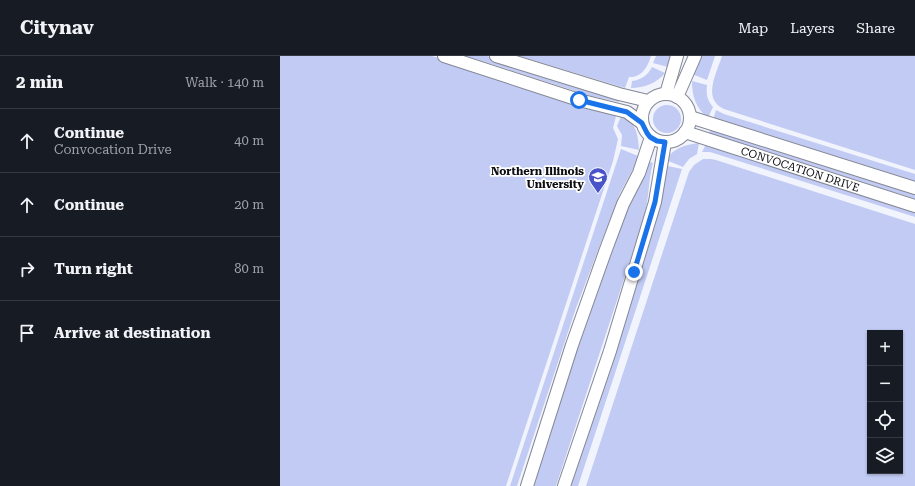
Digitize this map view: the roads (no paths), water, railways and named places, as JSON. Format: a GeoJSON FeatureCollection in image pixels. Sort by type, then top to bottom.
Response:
{"type":"FeatureCollection","features":[{"type":"Feature","properties":{"kind":"street"},"geometry":{"type":"LineString","coordinates":[[444,56],[579,100],[627,112],[642,123]]}},
{"type":"Feature","properties":{"kind":"street"},"geometry":{"type":"LineString","coordinates":[[496,56],[613,92],[648,101]]}},
{"type":"Feature","properties":{"kind":"street"},"geometry":{"type":"LineString","coordinates":[[672,96],[677,56]]}},
{"type":"Feature","properties":{"kind":"street"},"geometry":{"type":"LineString","coordinates":[[672,96],[695,56]]}},
{"type":"Feature","properties":{"kind":"street"},"geometry":{"type":"LineString","coordinates":[[659,95],[672,96],[683,102],[688,109],[690,116],[689,125],[680,138],[665,142],[657,141],[650,137],[642,123],[642,115],[648,101],[659,95]]}},
{"type":"Feature","properties":{"kind":"street","name":"CONVOCATION DRIVE"},"geometry":{"type":"LineString","coordinates":[[690,116],[915,188]]}},
{"type":"Feature","properties":{"kind":"street","name":"CONVOCATION DRIVE"},"geometry":{"type":"LineString","coordinates":[[685,132],[915,206]]}},
{"type":"Feature","properties":{"kind":"street"},"geometry":{"type":"LineString","coordinates":[[527,486],[572,346],[605,252],[623,204],[639,173],[650,137]]}},
{"type":"Feature","properties":{"kind":"street"},"geometry":{"type":"LineString","coordinates":[[564,486],[610,351],[655,202],[665,142]]}},
{"type":"Feature","properties":{"kind":"place","name":"Northern Illinois University"},"geometry":{"type":"Point","coordinates":[598,194]}}]}
